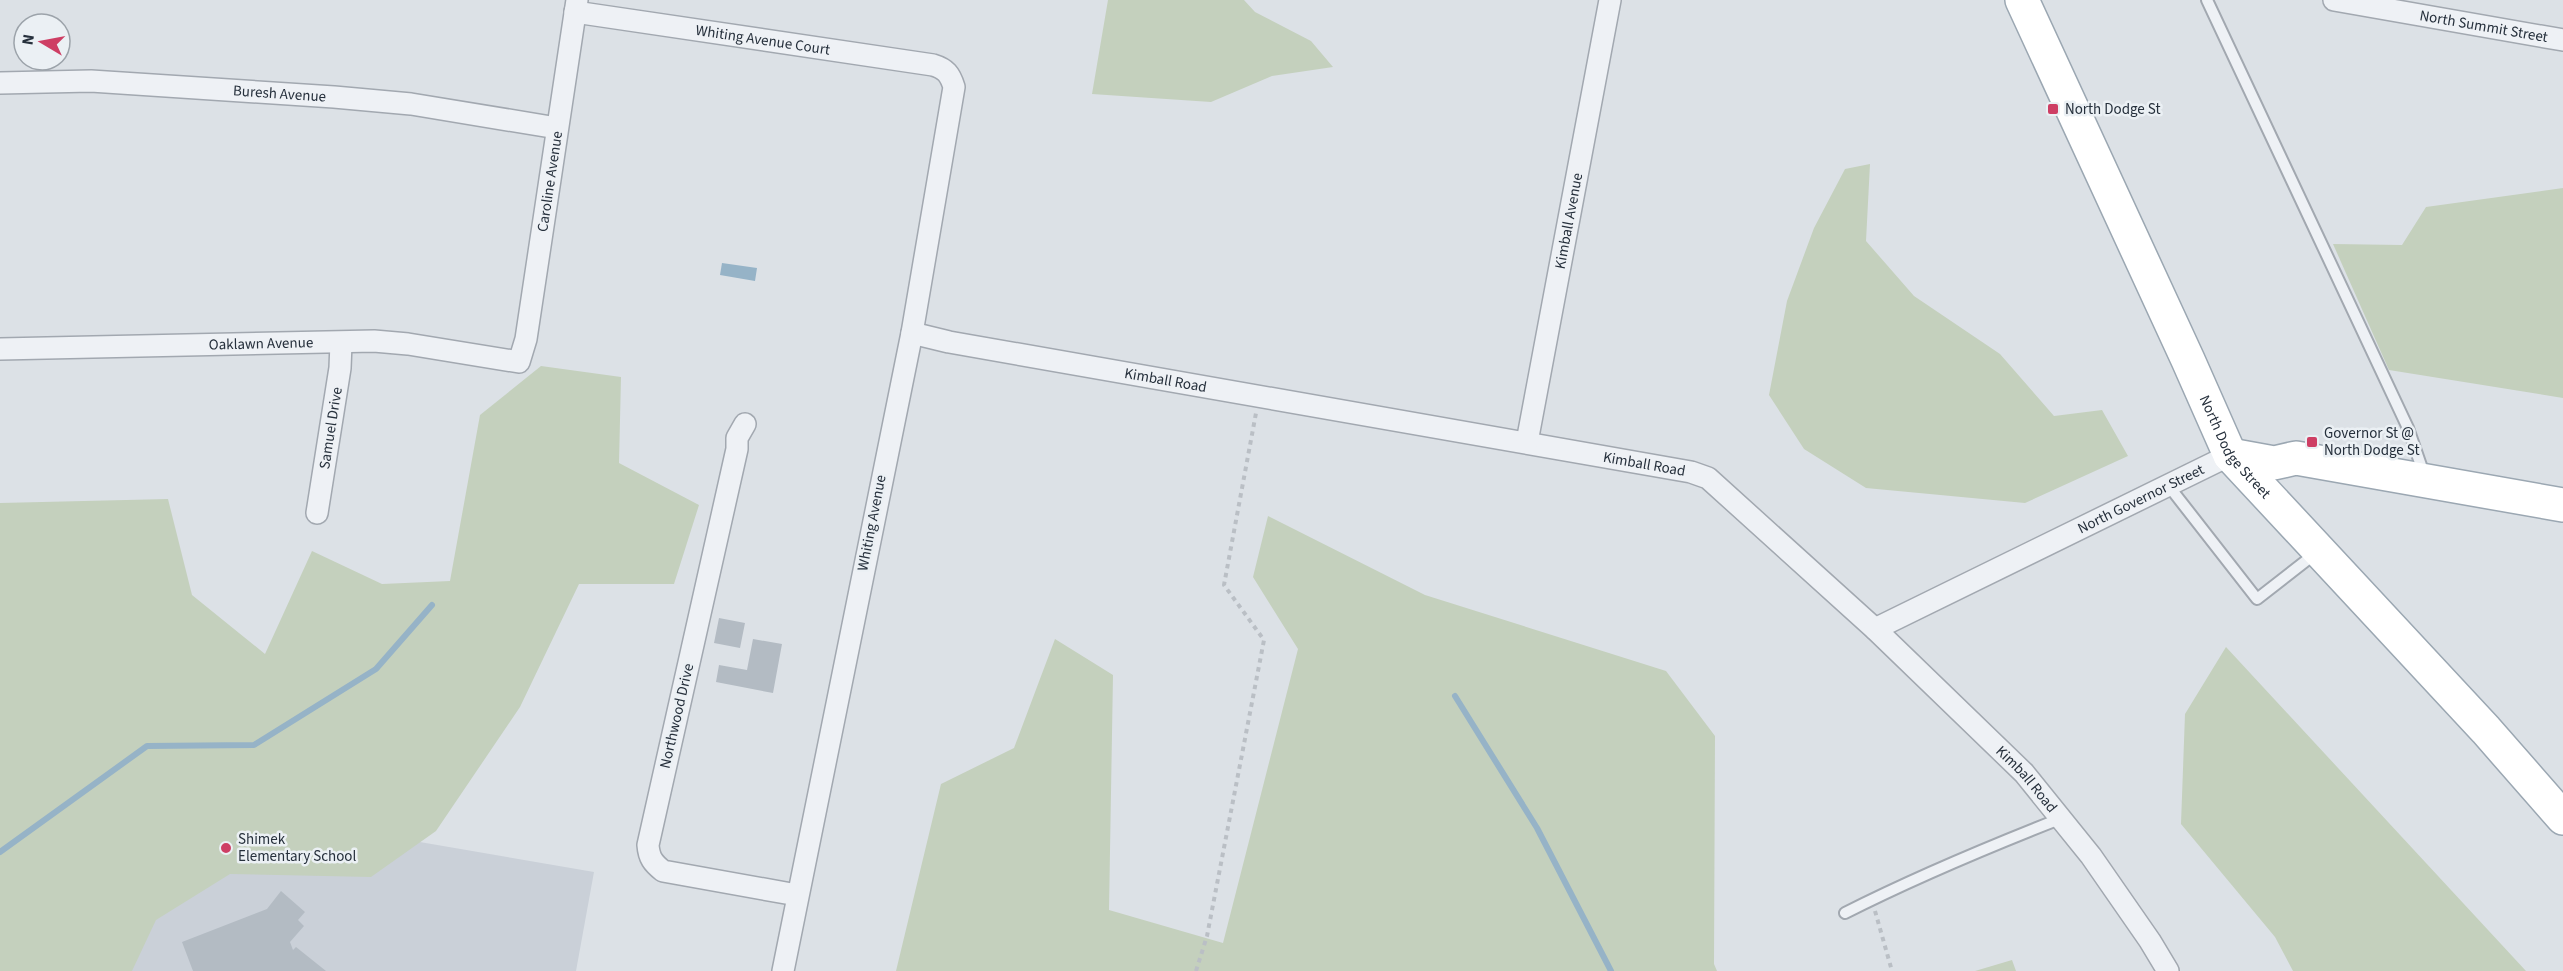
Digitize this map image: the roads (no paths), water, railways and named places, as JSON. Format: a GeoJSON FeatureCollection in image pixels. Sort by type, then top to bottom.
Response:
{"type":"FeatureCollection","features":[{"type":"Feature","properties":{"kind":"main road","name":"North Dodge Street"},"geometry":{"type":"LineString","coordinates":[[2022,0],[2230,455],[2486,730],[2563,818]]}},
{"type":"Feature","properties":{"kind":"main road"},"geometry":{"type":"LineString","coordinates":[[2212,413],[2259,441],[2296,458],[2563,505]]}},
{"type":"Feature","properties":{"kind":"main road"},"geometry":{"type":"LineString","coordinates":[[2230,455],[2274,463],[2296,458]]}},
{"type":"Feature","properties":{"kind":"main road"},"geometry":{"type":"LineString","coordinates":[[2286,514],[2281,483],[2288,467],[2296,458]]}},
{"type":"Feature","properties":{"kind":"street","name":"Kimball Avenue"},"geometry":{"type":"LineString","coordinates":[[1527,442],[1610,0]]}},
{"type":"Feature","properties":{"kind":"street","name":"North Summit Street"},"geometry":{"type":"LineString","coordinates":[[2334,0],[2563,40]]}},
{"type":"Feature","properties":{"kind":"street","name":"Whiting Avenue Court"},"geometry":{"type":"LineString","coordinates":[[576,6],[933,65],[943,68],[950,74]]}},
{"type":"Feature","properties":{"kind":"street","name":"Caroline Avenue"},"geometry":{"type":"LineString","coordinates":[[519,362],[526,339],[576,6]]}},
{"type":"Feature","properties":{"kind":"street","name":"Whiting Avenue"},"geometry":{"type":"LineString","coordinates":[[783,971],[912,333],[954,87],[950,74]]}},
{"type":"Feature","properties":{"kind":"street","name":"Buresh Avenue"},"geometry":{"type":"LineString","coordinates":[[0,83],[91,81],[334,97],[411,104],[557,128]]}},
{"type":"Feature","properties":{"kind":"street","name":"Kimball Road"},"geometry":{"type":"LineString","coordinates":[[912,333],[949,342],[1527,442],[1691,472],[1708,478],[1875,629],[2008,756],[2062,818],[2150,941],[2168,971]]}},
{"type":"Feature","properties":{"kind":"street","name":"Oaklawn Avenue"},"geometry":{"type":"LineString","coordinates":[[0,349],[374,341],[408,344],[519,362]]}},
{"type":"Feature","properties":{"kind":"street","name":"Samuel Drive"},"geometry":{"type":"LineString","coordinates":[[317,513],[340,368],[341,343]]}},
{"type":"Feature","properties":{"kind":"street","name":"Northwood Drive"},"geometry":{"type":"LineString","coordinates":[[745,424],[737,438],[737,449],[648,845],[649,856],[654,864],[663,871],[797,895]]}},
{"type":"Feature","properties":{"kind":"street","name":"North Governor Street"},"geometry":{"type":"LineString","coordinates":[[1875,629],[2230,455]]}},
{"type":"Feature","properties":{"kind":"lane"},"geometry":{"type":"LineString","coordinates":[[2207,0],[2408,428],[2427,481]]}},
{"type":"Feature","properties":{"kind":"lane"},"geometry":{"type":"LineString","coordinates":[[2168,485],[2257,599],[2319,550]]}},
{"type":"Feature","properties":{"kind":"lane"},"geometry":{"type":"LineString","coordinates":[[1845,913],[1960,858],[2062,818]]}},
{"type":"Feature","properties":{"kind":"water"},"geometry":{"type":"Polygon","coordinates":[[[722,263],[757,268],[755,281],[720,275],[722,263]]]}},
{"type":"Feature","properties":{"kind":"waterway"},"geometry":{"type":"LineString","coordinates":[[0,852],[147,746],[254,745],[376,669],[432,605]]}},
{"type":"Feature","properties":{"kind":"waterway"},"geometry":{"type":"LineString","coordinates":[[1455,696],[1537,828],[1611,971]]}},
{"type":"Feature","properties":{"kind":"place","name":"North Dodge St"},"geometry":{"type":"Point","coordinates":[2053,109]}},
{"type":"Feature","properties":{"kind":"place","name":"Governor St @ North Dodge St"},"geometry":{"type":"Point","coordinates":[2312,442]}},
{"type":"Feature","properties":{"kind":"place","name":"Shimek Elementary School"},"geometry":{"type":"Point","coordinates":[226,848]}}]}
